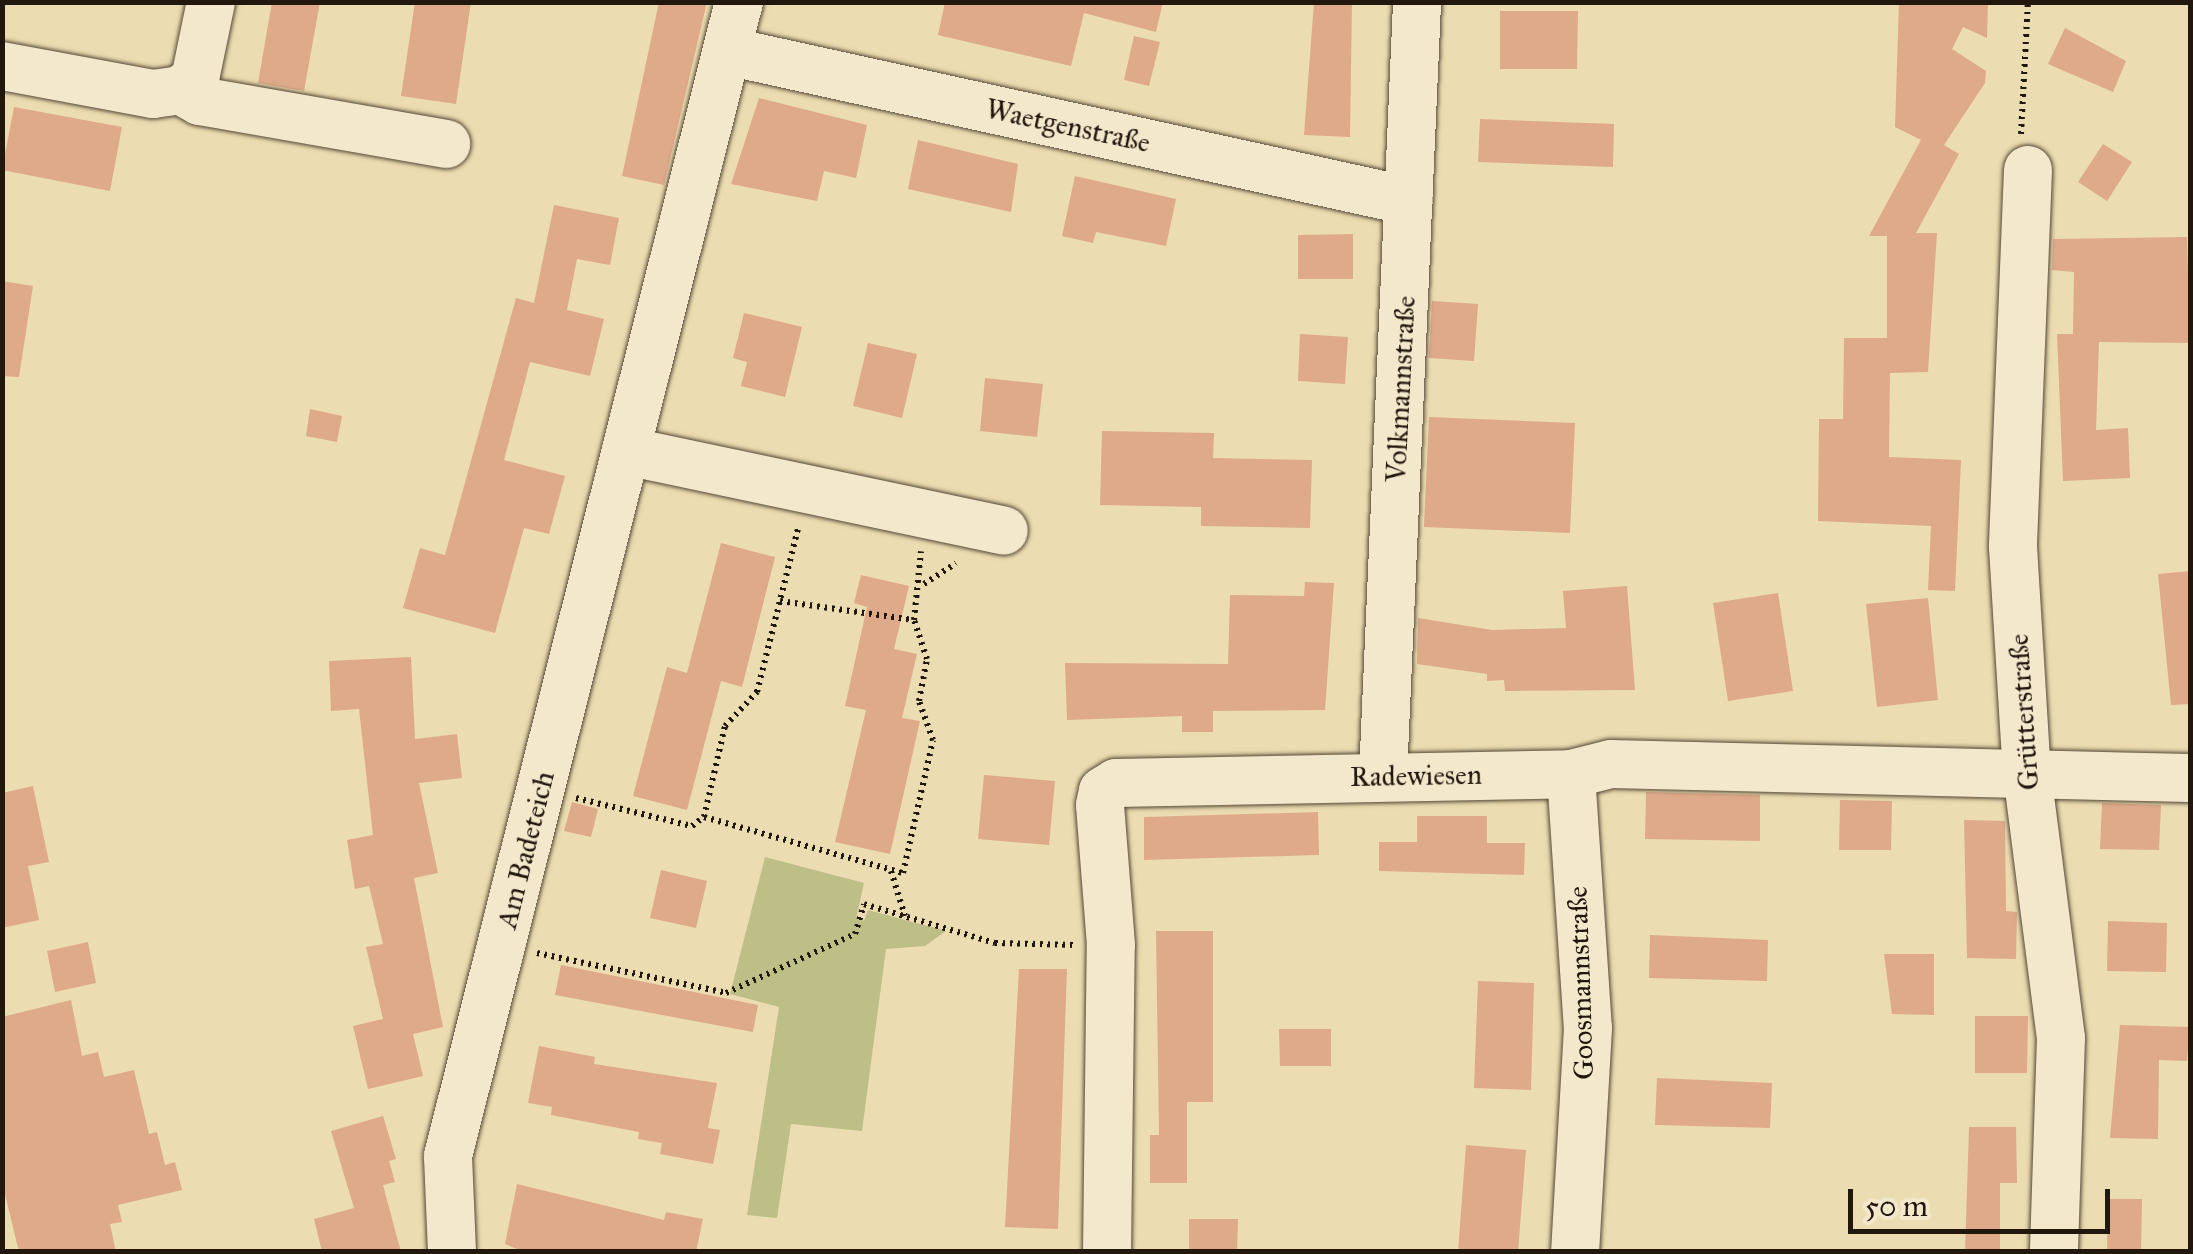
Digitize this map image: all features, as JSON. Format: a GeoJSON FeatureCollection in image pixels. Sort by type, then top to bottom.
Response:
{"type":"FeatureCollection","features":[{"type":"Feature","properties":{"kind":"street"},"geometry":{"type":"LineString","coordinates":[[4,73],[153,94],[180,90],[196,78],[211,2]]}},
{"type":"Feature","properties":{"kind":"street","name":"Am Badeteich"},"geometry":{"type":"LineString","coordinates":[[452,1252],[444,1191],[448,1156],[738,2]]}},
{"type":"Feature","properties":{"kind":"street","name":"Volkmannstraße"},"geometry":{"type":"LineString","coordinates":[[1383,776],[1417,2]]}},
{"type":"Feature","properties":{"kind":"street","name":"Waetgenstraße"},"geometry":{"type":"LineString","coordinates":[[727,51],[1409,201]]}},
{"type":"Feature","properties":{"kind":"street"},"geometry":{"type":"LineString","coordinates":[[180,90],[200,101],[446,144]]}},
{"type":"Feature","properties":{"kind":"street","name":"Grütterstraße"},"geometry":{"type":"LineString","coordinates":[[2028,170],[2013,547],[2027,773],[2062,1038],[2054,1252]]}},
{"type":"Feature","properties":{"kind":"street"},"geometry":{"type":"LineString","coordinates":[[626,451],[1004,531]]}},
{"type":"Feature","properties":{"kind":"street","name":"Radewiesen"},"geometry":{"type":"LineString","coordinates":[[1107,1252],[1111,945],[1103,790],[1116,784],[1571,774],[1611,764],[2190,778]]}},
{"type":"Feature","properties":{"kind":"street","name":"Goosmannstraße"},"geometry":{"type":"LineString","coordinates":[[1571,774],[1588,1028],[1575,1252]]}},
{"type":"Feature","properties":{"kind":"path"},"geometry":{"type":"LineString","coordinates":[[2028,2],[2017,110],[2028,170]]}},
{"type":"Feature","properties":{"kind":"path"},"geometry":{"type":"LineString","coordinates":[[586,801],[692,826],[704,817],[724,726],[757,692],[807,490]]}},
{"type":"Feature","properties":{"kind":"path"},"geometry":{"type":"LineString","coordinates":[[704,817],[904,873],[933,740],[920,702],[926,650],[914,620],[928,515]]}},
{"type":"Feature","properties":{"kind":"path"},"geometry":{"type":"LineString","coordinates":[[780,601],[914,620]]}},
{"type":"Feature","properties":{"kind":"path"},"geometry":{"type":"LineString","coordinates":[[890,870],[905,916]]}},
{"type":"Feature","properties":{"kind":"path"},"geometry":{"type":"LineString","coordinates":[[502,946],[726,993],[855,934],[864,904],[996,943],[1111,945]]}},
{"type":"Feature","properties":{"kind":"green space"},"geometry":{"type":"Polygon","coordinates":[[[765,857],[864,883],[856,919],[864,921],[868,910],[946,931],[925,946],[886,949],[862,1131],[791,1124],[777,1218],[747,1215],[779,1007],[730,994],[765,857]]]}},
{"type":"Feature","properties":{"kind":"building"},"geometry":{"type":"Polygon","coordinates":[[[272,2],[320,2],[304,91],[258,83],[272,2]]]}},
{"type":"Feature","properties":{"kind":"building"},"geometry":{"type":"Polygon","coordinates":[[[415,2],[471,2],[456,104],[401,96],[415,2]]]}},
{"type":"Feature","properties":{"kind":"building"},"geometry":{"type":"Polygon","coordinates":[[[659,2],[707,2],[664,185],[622,176],[659,2]]]}},
{"type":"Feature","properties":{"kind":"building"},"geometry":{"type":"Polygon","coordinates":[[[945,2],[1163,2],[1156,32],[1084,13],[1071,66],[938,35],[945,2]]]}},
{"type":"Feature","properties":{"kind":"building"},"geometry":{"type":"Polygon","coordinates":[[[1314,2],[1352,2],[1350,137],[1304,135],[1314,2]]]}},
{"type":"Feature","properties":{"kind":"building"},"geometry":{"type":"Polygon","coordinates":[[[1899,2],[1988,2],[1987,38],[1963,27],[1952,49],[1986,71],[1985,83],[1944,145],[1959,154],[1916,233],[1937,233],[1928,372],[1890,373],[1889,457],[1961,460],[1955,591],[1928,590],[1931,526],[1818,521],[1819,419],[1843,419],[1844,338],[1887,338],[1887,236],[1869,236],[1921,140],[1895,127],[1899,2]]]}},
{"type":"Feature","properties":{"kind":"building"},"geometry":{"type":"Polygon","coordinates":[[[1500,11],[1578,11],[1577,69],[1500,69],[1500,11]]]}},
{"type":"Feature","properties":{"kind":"building"},"geometry":{"type":"Polygon","coordinates":[[[2065,28],[2126,61],[2113,92],[2048,64],[2065,28]]]}},
{"type":"Feature","properties":{"kind":"building"},"geometry":{"type":"Polygon","coordinates":[[[1134,36],[1160,42],[1149,86],[1124,80],[1134,36]]]}},
{"type":"Feature","properties":{"kind":"building"},"geometry":{"type":"Polygon","coordinates":[[[759,98],[867,125],[856,178],[824,171],[817,201],[731,184],[759,98]]]}},
{"type":"Feature","properties":{"kind":"building"},"geometry":{"type":"Polygon","coordinates":[[[14,107],[122,127],[110,191],[2,170],[14,107]]]}},
{"type":"Feature","properties":{"kind":"building"},"geometry":{"type":"Polygon","coordinates":[[[1480,119],[1614,124],[1613,167],[1478,162],[1480,119]]]}},
{"type":"Feature","properties":{"kind":"building"},"geometry":{"type":"Polygon","coordinates":[[[918,140],[1018,164],[1011,212],[908,189],[918,140]]]}},
{"type":"Feature","properties":{"kind":"building"},"geometry":{"type":"Polygon","coordinates":[[[2103,144],[2132,162],[2107,201],[2078,182],[2103,144]]]}},
{"type":"Feature","properties":{"kind":"building"},"geometry":{"type":"Polygon","coordinates":[[[1075,176],[1176,199],[1166,246],[1096,232],[1093,243],[1062,236],[1075,176]]]}},
{"type":"Feature","properties":{"kind":"building"},"geometry":{"type":"Polygon","coordinates":[[[554,205],[619,218],[610,265],[577,259],[567,310],[604,319],[590,376],[530,362],[504,460],[565,476],[549,534],[524,528],[495,633],[403,608],[420,548],[445,555],[516,298],[534,303],[554,205]]]}},
{"type":"Feature","properties":{"kind":"building"},"geometry":{"type":"Polygon","coordinates":[[[1353,234],[1353,279],[1298,279],[1298,235],[1353,234]]]}},
{"type":"Feature","properties":{"kind":"building"},"geometry":{"type":"Polygon","coordinates":[[[2187,237],[2190,343],[2099,342],[2096,430],[2128,428],[2130,478],[2063,481],[2057,334],[2073,334],[2074,272],[2052,270],[2053,239],[2187,237]]]}},
{"type":"Feature","properties":{"kind":"building"},"geometry":{"type":"Polygon","coordinates":[[[2,281],[33,286],[19,377],[2,376],[2,281]]]}},
{"type":"Feature","properties":{"kind":"building"},"geometry":{"type":"Polygon","coordinates":[[[1432,301],[1478,304],[1474,361],[1429,358],[1432,301]]]}},
{"type":"Feature","properties":{"kind":"building"},"geometry":{"type":"Polygon","coordinates":[[[744,313],[802,327],[785,397],[741,386],[747,362],[733,358],[744,313]]]}},
{"type":"Feature","properties":{"kind":"building"},"geometry":{"type":"Polygon","coordinates":[[[1300,334],[1348,337],[1345,384],[1298,381],[1300,334]]]}},
{"type":"Feature","properties":{"kind":"building"},"geometry":{"type":"Polygon","coordinates":[[[868,343],[917,354],[902,418],[853,406],[868,343]]]}},
{"type":"Feature","properties":{"kind":"building"},"geometry":{"type":"Polygon","coordinates":[[[985,378],[1043,384],[1037,437],[980,431],[985,378]]]}},
{"type":"Feature","properties":{"kind":"building"},"geometry":{"type":"Polygon","coordinates":[[[310,409],[342,416],[337,442],[306,436],[310,409]]]}},
{"type":"Feature","properties":{"kind":"building"},"geometry":{"type":"Polygon","coordinates":[[[1429,417],[1575,423],[1570,533],[1424,527],[1429,417]]]}},
{"type":"Feature","properties":{"kind":"building"},"geometry":{"type":"Polygon","coordinates":[[[1102,431],[1214,433],[1213,458],[1312,460],[1310,528],[1201,526],[1201,507],[1100,505],[1102,431]]]}},
{"type":"Feature","properties":{"kind":"building"},"geometry":{"type":"Polygon","coordinates":[[[721,543],[775,557],[742,687],[721,681],[687,810],[633,796],[667,667],[687,673],[721,543]]]}},
{"type":"Feature","properties":{"kind":"building"},"geometry":{"type":"Polygon","coordinates":[[[2190,571],[2190,704],[2171,705],[2158,574],[2190,571]]]}},
{"type":"Feature","properties":{"kind":"building"},"geometry":{"type":"Polygon","coordinates":[[[861,575],[909,586],[894,649],[917,654],[902,718],[920,721],[890,854],[835,842],[866,710],[845,706],[867,607],[854,603],[861,575]]]}},
{"type":"Feature","properties":{"kind":"building"},"geometry":{"type":"Polygon","coordinates":[[[1305,582],[1334,583],[1325,710],[1213,711],[1213,732],[1182,732],[1182,716],[1067,720],[1065,663],[1228,664],[1230,595],[1304,596],[1305,582]]]}},
{"type":"Feature","properties":{"kind":"building"},"geometry":{"type":"Polygon","coordinates":[[[1627,586],[1635,690],[1505,691],[1504,680],[1487,681],[1487,674],[1417,664],[1418,618],[1492,630],[1566,628],[1563,591],[1627,586]]]}},
{"type":"Feature","properties":{"kind":"building"},"geometry":{"type":"Polygon","coordinates":[[[1778,593],[1793,691],[1728,701],[1713,603],[1778,593]]]}},
{"type":"Feature","properties":{"kind":"building"},"geometry":{"type":"Polygon","coordinates":[[[1928,598],[1938,700],[1877,707],[1866,604],[1928,598]]]}},
{"type":"Feature","properties":{"kind":"building"},"geometry":{"type":"Polygon","coordinates":[[[411,657],[415,739],[457,734],[462,778],[419,783],[438,873],[414,878],[443,1027],[413,1034],[423,1076],[368,1089],[353,1026],[383,1019],[366,947],[383,944],[369,886],[355,889],[347,840],[373,835],[359,709],[331,711],[329,661],[411,657]]]}},
{"type":"Feature","properties":{"kind":"building"},"geometry":{"type":"Polygon","coordinates":[[[984,775],[1055,781],[1049,845],[978,839],[984,775]]]}},
{"type":"Feature","properties":{"kind":"building"},"geometry":{"type":"Polygon","coordinates":[[[33,786],[49,862],[28,866],[39,920],[2,928],[2,793],[33,786]]]}},
{"type":"Feature","properties":{"kind":"building"},"geometry":{"type":"Polygon","coordinates":[[[1646,792],[1760,795],[1760,841],[1645,839],[1646,792]]]}},
{"type":"Feature","properties":{"kind":"building"},"geometry":{"type":"Polygon","coordinates":[[[1840,800],[1892,801],[1891,850],[1839,850],[1840,800]]]}},
{"type":"Feature","properties":{"kind":"building"},"geometry":{"type":"Polygon","coordinates":[[[572,802],[598,809],[591,837],[564,831],[572,802]]]}},
{"type":"Feature","properties":{"kind":"building"},"geometry":{"type":"Polygon","coordinates":[[[2102,803],[2161,805],[2159,850],[2100,849],[2102,803]]]}},
{"type":"Feature","properties":{"kind":"building"},"geometry":{"type":"Polygon","coordinates":[[[1318,812],[1319,855],[1144,860],[1144,817],[1318,812]]]}},
{"type":"Feature","properties":{"kind":"building"},"geometry":{"type":"Polygon","coordinates":[[[1417,816],[1487,816],[1487,843],[1525,843],[1524,875],[1379,871],[1379,842],[1417,842],[1417,816]]]}},
{"type":"Feature","properties":{"kind":"building"},"geometry":{"type":"Polygon","coordinates":[[[1964,820],[2005,821],[2006,911],[2017,912],[2016,959],[1967,958],[1964,820]]]}},
{"type":"Feature","properties":{"kind":"building"},"geometry":{"type":"Polygon","coordinates":[[[661,870],[707,881],[696,928],[650,918],[661,870]]]}},
{"type":"Feature","properties":{"kind":"building"},"geometry":{"type":"Polygon","coordinates":[[[2108,921],[2167,923],[2166,972],[2107,971],[2108,921]]]}},
{"type":"Feature","properties":{"kind":"building"},"geometry":{"type":"Polygon","coordinates":[[[1156,931],[1213,931],[1213,1102],[1187,1102],[1187,1183],[1150,1183],[1150,1135],[1159,1135],[1156,931]]]}},
{"type":"Feature","properties":{"kind":"building"},"geometry":{"type":"Polygon","coordinates":[[[1650,935],[1768,940],[1767,981],[1649,978],[1650,935]]]}},
{"type":"Feature","properties":{"kind":"building"},"geometry":{"type":"Polygon","coordinates":[[[88,942],[96,983],[55,992],[47,951],[88,942]]]}},
{"type":"Feature","properties":{"kind":"building"},"geometry":{"type":"Polygon","coordinates":[[[1884,954],[1934,954],[1934,1015],[1892,1014],[1884,954]]]}},
{"type":"Feature","properties":{"kind":"building"},"geometry":{"type":"Polygon","coordinates":[[[561,965],[758,1005],[753,1032],[555,995],[561,965]]]}},
{"type":"Feature","properties":{"kind":"building"},"geometry":{"type":"Polygon","coordinates":[[[1019,969],[1067,969],[1058,1229],[1005,1227],[1019,969]]]}},
{"type":"Feature","properties":{"kind":"building"},"geometry":{"type":"Polygon","coordinates":[[[1478,981],[1534,983],[1531,1090],[1474,1088],[1478,981]]]}},
{"type":"Feature","properties":{"kind":"building"},"geometry":{"type":"Polygon","coordinates":[[[71,1000],[82,1056],[98,1052],[104,1077],[134,1070],[149,1134],[157,1132],[165,1165],[175,1162],[182,1190],[118,1205],[122,1222],[110,1224],[116,1252],[19,1252],[2,1182],[2,1017],[71,1000]]]}},
{"type":"Feature","properties":{"kind":"building"},"geometry":{"type":"Polygon","coordinates":[[[1975,1016],[2028,1016],[2027,1073],[1975,1073],[1975,1016]]]}},
{"type":"Feature","properties":{"kind":"building"},"geometry":{"type":"Polygon","coordinates":[[[2120,1025],[2190,1027],[2187,1061],[2159,1060],[2158,1139],[2110,1138],[2120,1025]]]}},
{"type":"Feature","properties":{"kind":"building"},"geometry":{"type":"Polygon","coordinates":[[[1279,1029],[1331,1029],[1331,1066],[1280,1066],[1279,1029]]]}},
{"type":"Feature","properties":{"kind":"building"},"geometry":{"type":"Polygon","coordinates":[[[539,1046],[595,1057],[594,1064],[717,1083],[708,1128],[720,1130],[713,1164],[660,1154],[662,1143],[638,1139],[639,1132],[551,1115],[552,1107],[528,1103],[539,1046]]]}},
{"type":"Feature","properties":{"kind":"building"},"geometry":{"type":"Polygon","coordinates":[[[1657,1078],[1772,1083],[1770,1128],[1655,1125],[1657,1078]]]}},
{"type":"Feature","properties":{"kind":"building"},"geometry":{"type":"Polygon","coordinates":[[[383,1116],[396,1159],[389,1161],[395,1182],[383,1185],[401,1252],[322,1252],[314,1219],[354,1208],[331,1131],[383,1116]]]}},
{"type":"Feature","properties":{"kind":"building"},"geometry":{"type":"Polygon","coordinates":[[[1969,1127],[2016,1127],[2017,1183],[2000,1183],[2000,1252],[1965,1252],[1969,1127]]]}},
{"type":"Feature","properties":{"kind":"building"},"geometry":{"type":"Polygon","coordinates":[[[1466,1145],[1526,1150],[1518,1252],[1458,1252],[1466,1145]]]}},
{"type":"Feature","properties":{"kind":"building"},"geometry":{"type":"Polygon","coordinates":[[[517,1184],[664,1220],[666,1212],[703,1219],[696,1252],[524,1252],[505,1244],[517,1184]]]}},
{"type":"Feature","properties":{"kind":"building"},"geometry":{"type":"Polygon","coordinates":[[[2108,1199],[2142,1199],[2141,1252],[2107,1252],[2108,1199]]]}},
{"type":"Feature","properties":{"kind":"building"},"geometry":{"type":"Polygon","coordinates":[[[1189,1219],[1238,1219],[1237,1252],[1189,1252],[1189,1219]]]}}]}
